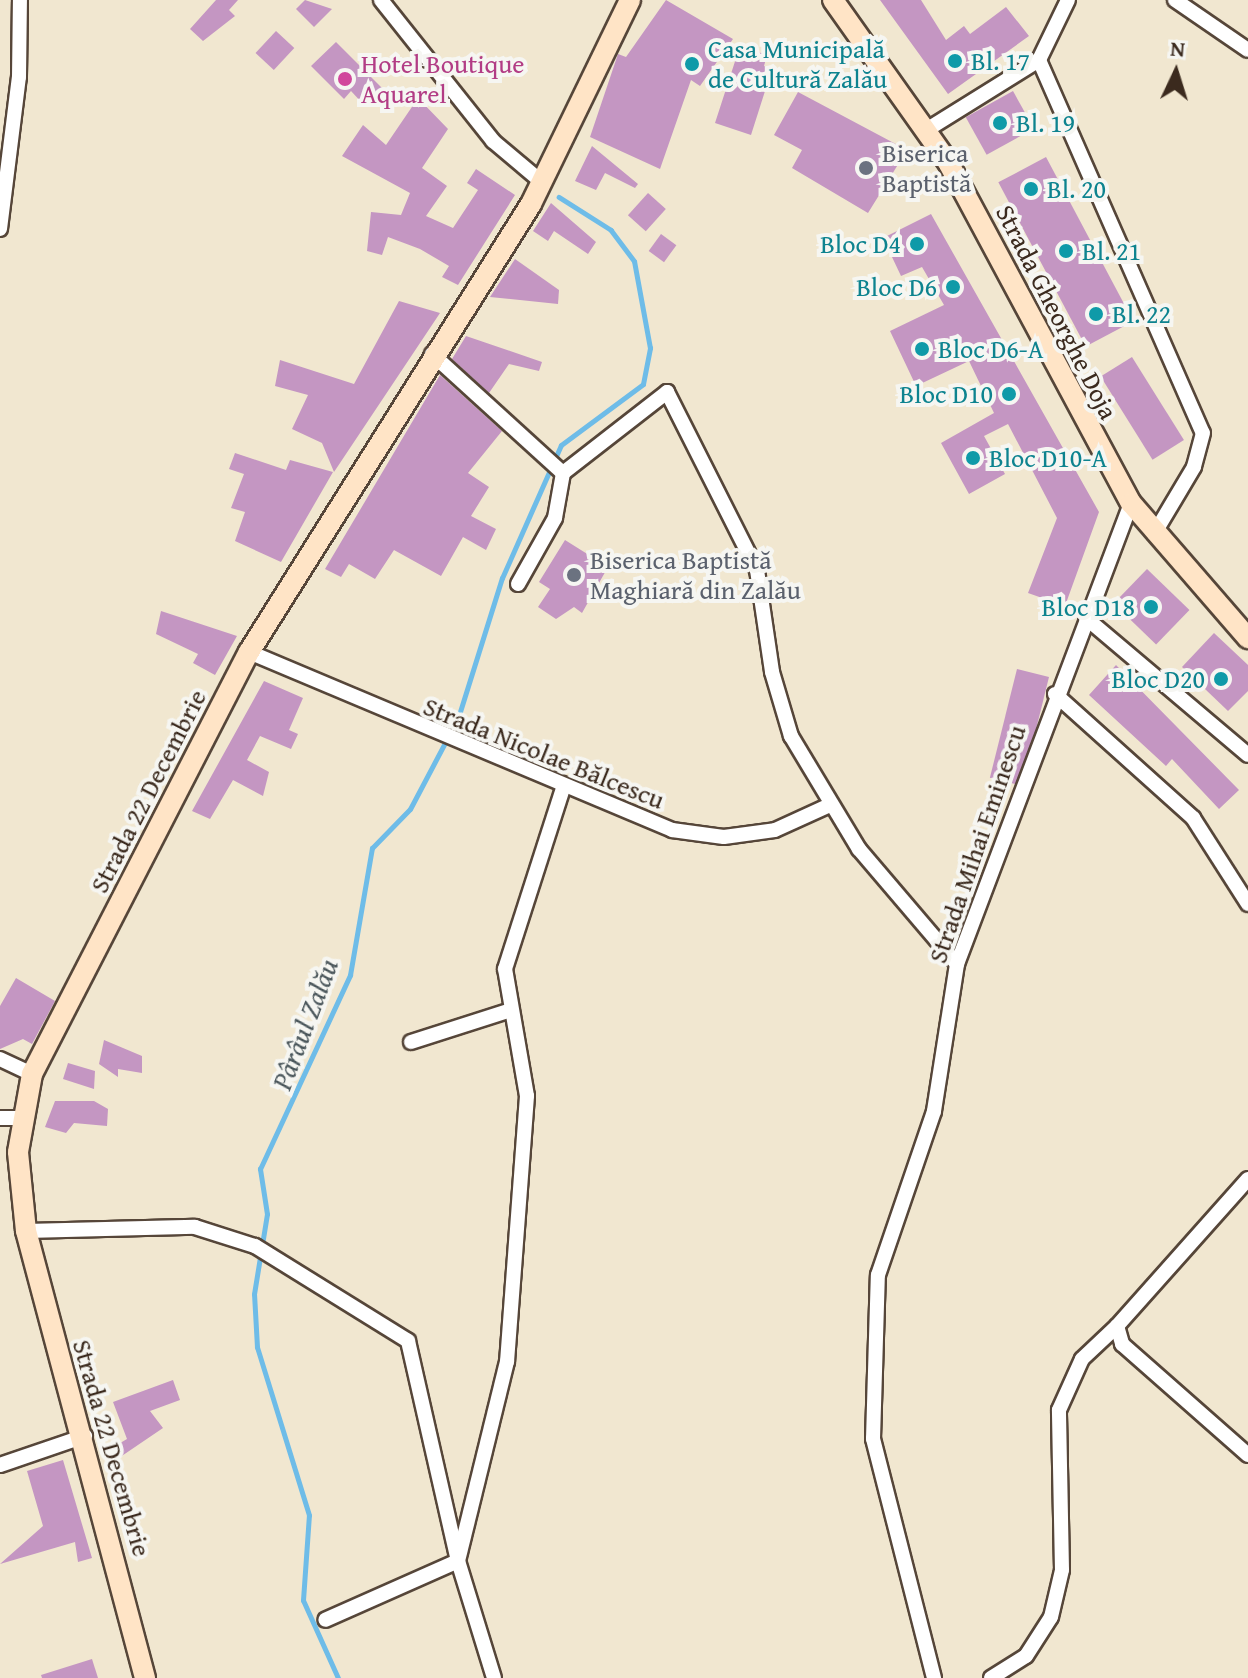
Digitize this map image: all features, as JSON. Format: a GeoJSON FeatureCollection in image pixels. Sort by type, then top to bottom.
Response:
{"type":"FeatureCollection","features":[{"type":"Feature","properties":{"kind":"main road","name":"Strada 22 Decembrie"},"geometry":{"type":"LineString","coordinates":[[145,1678],[85,1436],[26,1231],[10,1118],[249,652],[432,354],[543,183],[630,0]]}},
{"type":"Feature","properties":{"kind":"main road","name":"Strada Gheorghe Doja"},"geometry":{"type":"LineString","coordinates":[[833,0],[928,129],[1131,503],[1154,534],[1248,638]]}},
{"type":"Feature","properties":{"kind":"street"},"geometry":{"type":"LineString","coordinates":[[0,229],[19,77],[20,0]]}},
{"type":"Feature","properties":{"kind":"street"},"geometry":{"type":"LineString","coordinates":[[381,0],[493,141],[543,183]]}},
{"type":"Feature","properties":{"kind":"street"},"geometry":{"type":"LineString","coordinates":[[928,129],[1039,60],[1068,0]]}},
{"type":"Feature","properties":{"kind":"street"},"geometry":{"type":"LineString","coordinates":[[1175,0],[1248,50]]}},
{"type":"Feature","properties":{"kind":"street"},"geometry":{"type":"LineString","coordinates":[[1039,60],[1203,433],[1194,467],[1154,534]]}},
{"type":"Feature","properties":{"kind":"street"},"geometry":{"type":"LineString","coordinates":[[432,354],[539,446],[563,473]]}},
{"type":"Feature","properties":{"kind":"street"},"geometry":{"type":"LineString","coordinates":[[518,584],[555,518],[563,473],[657,393],[674,400],[757,570],[787,723],[830,805],[957,964]]}},
{"type":"Feature","properties":{"kind":"street","name":"Strada Mihai Eminescu"},"geometry":{"type":"LineString","coordinates":[[934,1678],[875,1450],[873,1305],[934,1111],[957,964],[1055,694],[1131,503]]}},
{"type":"Feature","properties":{"kind":"street"},"geometry":{"type":"LineString","coordinates":[[1086,618],[1248,755]]}},
{"type":"Feature","properties":{"kind":"street","name":"Strada Nicolae Bălcescu"},"geometry":{"type":"LineString","coordinates":[[249,652],[429,733],[563,788],[694,836],[775,830],[830,805]]}},
{"type":"Feature","properties":{"kind":"street"},"geometry":{"type":"LineString","coordinates":[[1055,694],[1193,818],[1248,904]]}},
{"type":"Feature","properties":{"kind":"street"},"geometry":{"type":"LineString","coordinates":[[458,1561],[507,1362],[527,1096],[511,1010],[509,947],[563,788]]}},
{"type":"Feature","properties":{"kind":"street"},"geometry":{"type":"LineString","coordinates":[[411,1042],[511,1010]]}},
{"type":"Feature","properties":{"kind":"street"},"geometry":{"type":"LineString","coordinates":[[0,1059],[32,1074]]}},
{"type":"Feature","properties":{"kind":"street"},"geometry":{"type":"LineString","coordinates":[[991,1678],[1026,1656],[1051,1617],[1062,1570],[1059,1410],[1082,1359],[1117,1326],[1248,1179]]}},
{"type":"Feature","properties":{"kind":"street"},"geometry":{"type":"LineString","coordinates":[[26,1231],[195,1227],[255,1246],[408,1341],[458,1561],[494,1678]]}},
{"type":"Feature","properties":{"kind":"street"},"geometry":{"type":"LineString","coordinates":[[1117,1326],[1122,1344],[1248,1455]]}},
{"type":"Feature","properties":{"kind":"street"},"geometry":{"type":"LineString","coordinates":[[0,1465],[85,1436]]}},
{"type":"Feature","properties":{"kind":"street"},"geometry":{"type":"LineString","coordinates":[[325,1620],[458,1561]]}},
{"type":"Feature","properties":{"kind":"building"},"geometry":{"type":"Polygon","coordinates":[[[216,0],[238,0],[229,10],[235,16],[203,41],[190,29],[216,0]]]}},
{"type":"Feature","properties":{"kind":"building"},"geometry":{"type":"Polygon","coordinates":[[[305,0],[332,9],[314,27],[296,9],[305,0]]]}},
{"type":"Feature","properties":{"kind":"building"},"geometry":{"type":"Polygon","coordinates":[[[666,0],[733,39],[700,86],[691,80],[660,169],[590,137],[618,54],[626,57],[666,0]]]}},
{"type":"Feature","properties":{"kind":"building"},"geometry":{"type":"Polygon","coordinates":[[[880,0],[921,0],[946,40],[964,26],[970,34],[1006,7],[1029,36],[948,94],[880,0]]]}},
{"type":"Feature","properties":{"kind":"building"},"geometry":{"type":"Polygon","coordinates":[[[276,31],[294,48],[274,70],[256,53],[276,31]]]}},
{"type":"Feature","properties":{"kind":"building"},"geometry":{"type":"Polygon","coordinates":[[[336,42],[382,88],[364,105],[351,91],[344,99],[311,66],[336,42]]]}},
{"type":"Feature","properties":{"kind":"building"},"geometry":{"type":"Polygon","coordinates":[[[740,46],[767,55],[764,66],[772,69],[751,135],[715,123],[740,46]]]}},
{"type":"Feature","properties":{"kind":"building","name":"Bl. 19"},"geometry":{"type":"Polygon","coordinates":[[[1013,91],[1034,129],[987,155],[966,117],[1013,91]]]}},
{"type":"Feature","properties":{"kind":"building"},"geometry":{"type":"Polygon","coordinates":[[[798,92],[907,150],[868,213],[792,168],[802,150],[774,135],[798,92]]]}},
{"type":"Feature","properties":{"kind":"building"},"geometry":{"type":"Polygon","coordinates":[[[418,98],[448,129],[422,168],[447,186],[426,216],[453,228],[478,190],[467,183],[476,169],[515,195],[458,285],[442,277],[449,266],[420,249],[388,237],[382,255],[367,251],[371,212],[401,215],[410,193],[342,156],[363,125],[386,145],[418,98]]]}},
{"type":"Feature","properties":{"kind":"building"},"geometry":{"type":"Polygon","coordinates":[[[592,146],[638,184],[635,188],[605,173],[596,190],[575,181],[592,146]]]}},
{"type":"Feature","properties":{"kind":"building"},"geometry":{"type":"Polygon","coordinates":[[[1046,157],[1133,321],[1086,347],[998,182],[1046,157]]]}},
{"type":"Feature","properties":{"kind":"building"},"geometry":{"type":"Polygon","coordinates":[[[648,193],[666,209],[646,231],[628,215],[648,193]]]}},
{"type":"Feature","properties":{"kind":"building"},"geometry":{"type":"Polygon","coordinates":[[[551,203],[596,242],[588,254],[554,231],[548,241],[533,231],[551,203]]]}},
{"type":"Feature","properties":{"kind":"building"},"geometry":{"type":"Polygon","coordinates":[[[931,214],[1099,512],[1065,606],[1028,593],[1057,518],[1008,424],[984,436],[1005,474],[969,494],[941,443],[994,413],[969,361],[916,386],[890,331],[944,305],[922,267],[901,276],[883,238],[931,214]]]}},
{"type":"Feature","properties":{"kind":"building"},"geometry":{"type":"Polygon","coordinates":[[[661,234],[676,245],[664,262],[649,251],[661,234]]]}},
{"type":"Feature","properties":{"kind":"building"},"geometry":{"type":"Polygon","coordinates":[[[515,259],[559,290],[558,304],[490,297],[515,259]]]}},
{"type":"Feature","properties":{"kind":"building"},"geometry":{"type":"Polygon","coordinates":[[[399,301],[440,313],[334,472],[322,443],[292,429],[308,395],[275,386],[280,360],[354,384],[399,301]]]}},
{"type":"Feature","properties":{"kind":"building"},"geometry":{"type":"Polygon","coordinates":[[[466,336],[542,362],[539,371],[509,364],[489,393],[452,359],[466,336]]]}},
{"type":"Feature","properties":{"kind":"building"},"geometry":{"type":"Polygon","coordinates":[[[1132,357],[1184,440],[1153,460],[1101,377],[1132,357]]]}},
{"type":"Feature","properties":{"kind":"building"},"geometry":{"type":"Polygon","coordinates":[[[440,375],[502,431],[468,473],[489,487],[471,516],[496,529],[486,550],[463,537],[441,576],[394,550],[375,579],[349,564],[341,577],[325,569],[440,375]]]}},
{"type":"Feature","properties":{"kind":"building"},"geometry":{"type":"Polygon","coordinates":[[[235,453],[286,470],[290,460],[333,472],[281,562],[235,541],[245,512],[231,508],[244,474],[229,469],[235,453]]]}},
{"type":"Feature","properties":{"kind":"building","name":"Biserica Baptistă Maghiară din Zalău"},"geometry":{"type":"Polygon","coordinates":[[[565,540],[608,567],[582,613],[574,607],[556,619],[538,607],[550,589],[539,582],[565,540]]]}},
{"type":"Feature","properties":{"kind":"building","name":"Bloc D18"},"geometry":{"type":"Polygon","coordinates":[[[1147,569],[1189,610],[1156,645],[1114,604],[1147,569]]]}},
{"type":"Feature","properties":{"kind":"building"},"geometry":{"type":"Polygon","coordinates":[[[161,611],[237,636],[215,675],[193,663],[198,654],[156,634],[161,611]]]}},
{"type":"Feature","properties":{"kind":"building","name":"Bloc D20"},"geometry":{"type":"Polygon","coordinates":[[[1214,633],[1248,665],[1248,691],[1228,711],[1182,667],[1214,633]]]}},
{"type":"Feature","properties":{"kind":"building"},"geometry":{"type":"Polygon","coordinates":[[[1116,665],[1239,790],[1219,809],[1172,759],[1166,766],[1089,695],[1116,665]]]}},
{"type":"Feature","properties":{"kind":"building"},"geometry":{"type":"Polygon","coordinates":[[[1017,669],[1049,677],[1022,786],[990,778],[1017,669]]]}},
{"type":"Feature","properties":{"kind":"building"},"geometry":{"type":"Polygon","coordinates":[[[264,681],[303,698],[289,730],[298,734],[291,749],[260,736],[247,760],[269,772],[263,796],[233,780],[210,819],[192,811],[264,681]]]}},
{"type":"Feature","properties":{"kind":"building"},"geometry":{"type":"Polygon","coordinates":[[[16,978],[55,1001],[32,1044],[23,1039],[0,1049],[0,1006],[16,978]]]}},
{"type":"Feature","properties":{"kind":"building"},"geometry":{"type":"Polygon","coordinates":[[[104,1040],[142,1056],[142,1073],[118,1069],[118,1077],[99,1064],[104,1040]]]}},
{"type":"Feature","properties":{"kind":"building"},"geometry":{"type":"Polygon","coordinates":[[[68,1063],[95,1071],[94,1089],[63,1079],[68,1063]]]}},
{"type":"Feature","properties":{"kind":"building"},"geometry":{"type":"Polygon","coordinates":[[[55,1101],[94,1101],[108,1109],[107,1126],[74,1123],[66,1133],[45,1127],[55,1101]]]}},
{"type":"Feature","properties":{"kind":"building"},"geometry":{"type":"Polygon","coordinates":[[[173,1380],[180,1400],[150,1411],[163,1428],[107,1466],[105,1452],[127,1439],[113,1402],[173,1380]]]}},
{"type":"Feature","properties":{"kind":"building"},"geometry":{"type":"Polygon","coordinates":[[[63,1460],[92,1558],[78,1562],[75,1542],[0,1564],[43,1526],[27,1471],[63,1460]]]}},
{"type":"Feature","properties":{"kind":"building"},"geometry":{"type":"Polygon","coordinates":[[[92,1659],[98,1678],[42,1678],[41,1675],[92,1659]]]}},
{"type":"Feature","properties":{"kind":"waterway","name":"Pârâul Zalău"},"geometry":{"type":"LineString","coordinates":[[338,1678],[303,1600],[309,1515],[257,1347],[254,1294],[267,1214],[260,1169],[350,975],[372,848],[410,809],[458,718],[502,578],[561,445],[643,384],[650,348],[634,261],[611,230],[559,197]]}},
{"type":"Feature","properties":{"kind":"place","name":"Bl. 17"},"geometry":{"type":"Point","coordinates":[955,61]}},
{"type":"Feature","properties":{"kind":"place","name":"Casa Municipală de Cultură Zalău"},"geometry":{"type":"Point","coordinates":[692,64]}},
{"type":"Feature","properties":{"kind":"place","name":"Hotel Boutique Aquarel"},"geometry":{"type":"Point","coordinates":[345,79]}},
{"type":"Feature","properties":{"kind":"place","name":"Bl. 19"},"geometry":{"type":"Point","coordinates":[1000,123]}},
{"type":"Feature","properties":{"kind":"place","name":"Biserica Baptistă"},"geometry":{"type":"Point","coordinates":[866,168]}},
{"type":"Feature","properties":{"kind":"place","name":"Bl. 20"},"geometry":{"type":"Point","coordinates":[1031,189]}},
{"type":"Feature","properties":{"kind":"place","name":"Bloc D4"},"geometry":{"type":"Point","coordinates":[917,244]}},
{"type":"Feature","properties":{"kind":"place","name":"Bl. 21"},"geometry":{"type":"Point","coordinates":[1066,251]}},
{"type":"Feature","properties":{"kind":"place","name":"Bloc D6"},"geometry":{"type":"Point","coordinates":[953,287]}},
{"type":"Feature","properties":{"kind":"place","name":"Bl. 22"},"geometry":{"type":"Point","coordinates":[1096,314]}},
{"type":"Feature","properties":{"kind":"place","name":"Bloc D6-A"},"geometry":{"type":"Point","coordinates":[922,349]}},
{"type":"Feature","properties":{"kind":"place","name":"Bloc D10"},"geometry":{"type":"Point","coordinates":[1009,394]}},
{"type":"Feature","properties":{"kind":"place","name":"Bloc D10-A"},"geometry":{"type":"Point","coordinates":[973,458]}},
{"type":"Feature","properties":{"kind":"place","name":"Biserica Baptistă Maghiară din Zalău"},"geometry":{"type":"Point","coordinates":[574,575]}},
{"type":"Feature","properties":{"kind":"place","name":"Bloc D18"},"geometry":{"type":"Point","coordinates":[1151,607]}},
{"type":"Feature","properties":{"kind":"place","name":"Bloc D20"},"geometry":{"type":"Point","coordinates":[1221,679]}}]}
